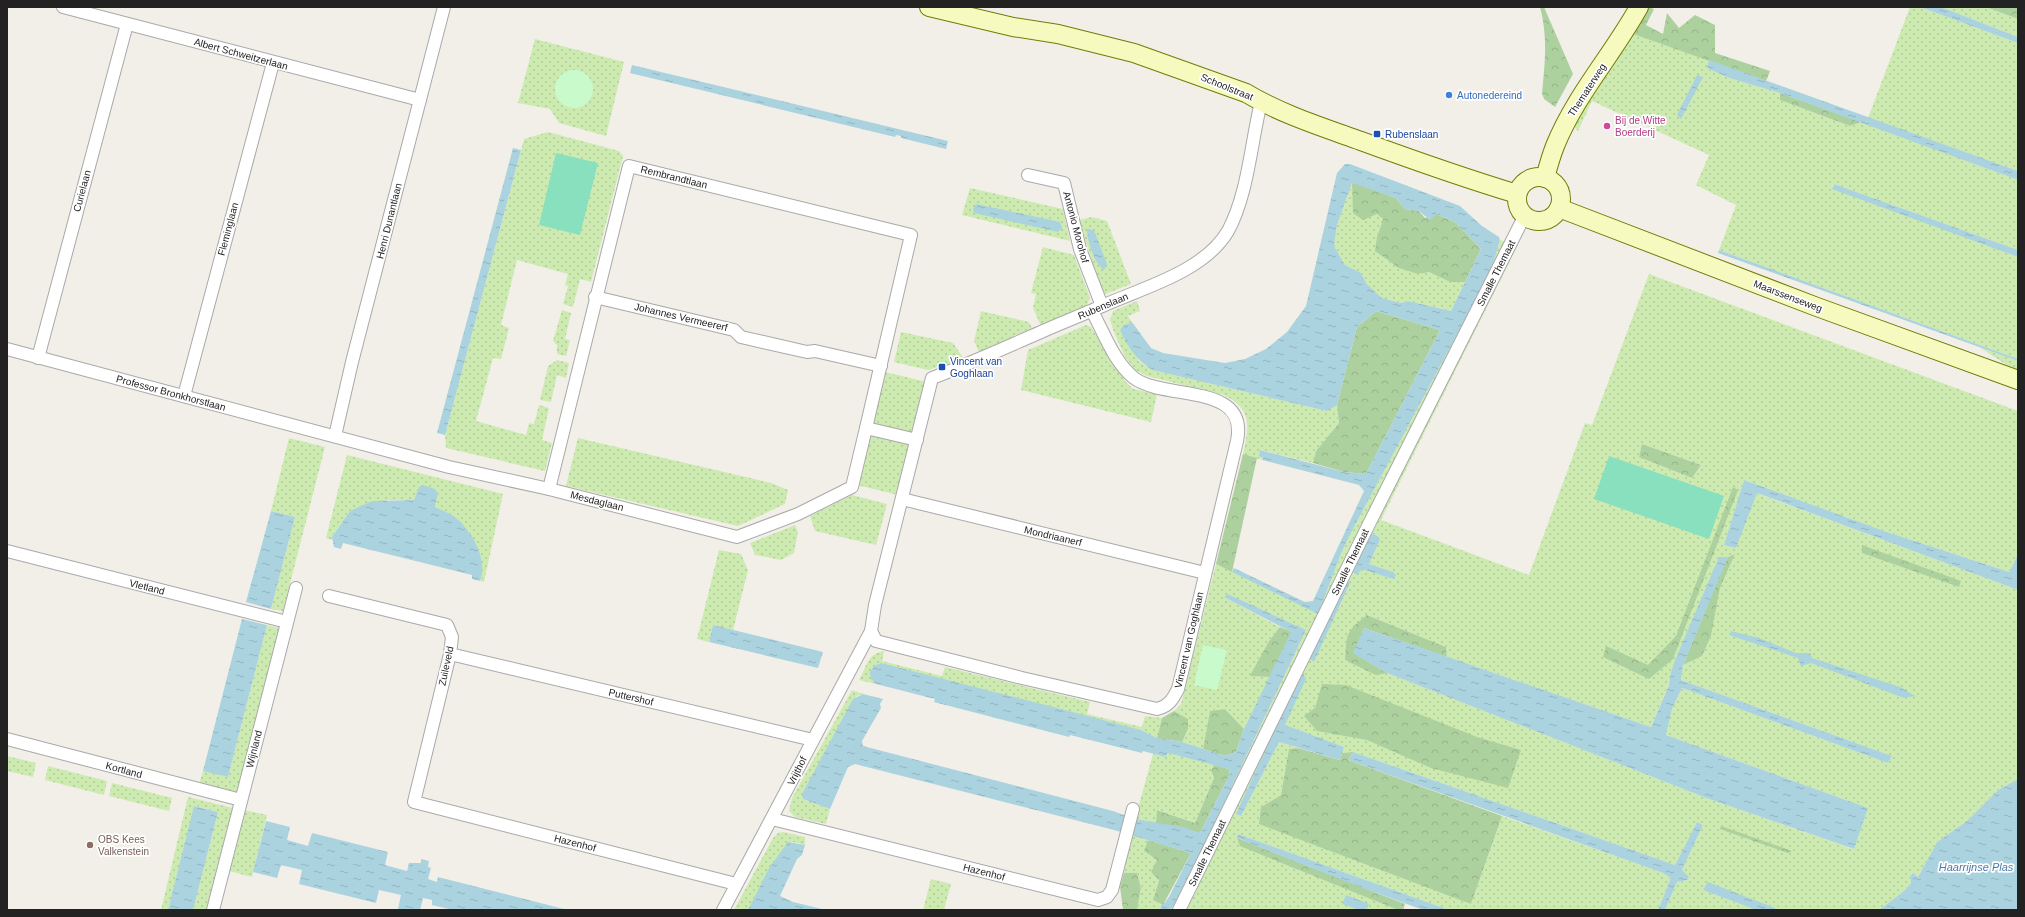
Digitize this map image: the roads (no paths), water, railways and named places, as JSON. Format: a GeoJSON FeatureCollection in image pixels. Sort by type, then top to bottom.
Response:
{"type":"FeatureCollection","features":[{"type":"Feature","properties":{"kind":"street","name":"Albert Schweitzerlaan"},"geometry":{"type":"LineString","coordinates":[[63,7],[273,63],[420,100]]}},
{"type":"Feature","properties":{"kind":"street","name":"Henri Dunantlaan"},"geometry":{"type":"LineString","coordinates":[[335,436],[444,7]]}},
{"type":"Feature","properties":{"kind":"street","name":"Schoolstraat"},"geometry":{"type":"LineString","coordinates":[[930,7],[1013,27],[1058,34],[1134,53],[1246,93],[1262,102],[1408,158],[1517,194]]}},
{"type":"Feature","properties":{"kind":"street","name":"Thematerweg"},"geometry":{"type":"LineString","coordinates":[[1545,178],[1554,146],[1570,115],[1624,36],[1639,7]]}},
{"type":"Feature","properties":{"kind":"street","name":"Curielaan"},"geometry":{"type":"LineString","coordinates":[[38,358],[127,24]]}},
{"type":"Feature","properties":{"kind":"street","name":"Fleminglaan"},"geometry":{"type":"LineString","coordinates":[[184,396],[273,63]]}},
{"type":"Feature","properties":{"kind":"street","name":"Rubenslaan"},"geometry":{"type":"LineString","coordinates":[[917,440],[932,378],[1150,287],[1190,266],[1212,250],[1224,236],[1239,201],[1262,102]]}},
{"type":"Feature","properties":{"kind":"street","name":"Rembrandtlaan"},"geometry":{"type":"LineString","coordinates":[[549,489],[595,297],[629,166],[911,235],[881,366]]}},
{"type":"Feature","properties":{"kind":"street","name":"Antonio Morohof"},"geometry":{"type":"LineString","coordinates":[[1028,175],[1064,183],[1080,249],[1097,308]]}},
{"type":"Feature","properties":{"kind":"street"},"geometry":{"type":"LineString","coordinates":[[1531,178],[1545,178],[1552,181],[1560,193],[1559,208],[1551,218],[1537,222],[1524,216],[1518,206],[1517,194],[1525,182],[1531,178]]}},
{"type":"Feature","properties":{"kind":"street","name":"Maarssenseweg"},"geometry":{"type":"LineString","coordinates":[[1559,208],[1817,307],[2018,380]]}},
{"type":"Feature","properties":{"kind":"street","name":"Smalle Themaat"},"geometry":{"type":"LineString","coordinates":[[1179,910],[1370,522],[1524,216]]}},
{"type":"Feature","properties":{"kind":"street","name":"Johannes Vermeererf"},"geometry":{"type":"LineString","coordinates":[[595,297],[734,330],[741,337],[807,352],[816,351],[881,366]]}},
{"type":"Feature","properties":{"kind":"street","name":"Vincent van Goghlaan"},"geometry":{"type":"LineString","coordinates":[[871,631],[876,641],[1022,678],[1157,709],[1164,708],[1171,702],[1178,689],[1238,436],[1239,422],[1236,416],[1226,405],[1213,399],[1153,386],[1134,378],[1114,354],[1097,308]]}},
{"type":"Feature","properties":{"kind":"street","name":"Professor Bronkhorstlaan"},"geometry":{"type":"LineString","coordinates":[[7,350],[335,436]]}},
{"type":"Feature","properties":{"kind":"street"},"geometry":{"type":"LineString","coordinates":[[871,631],[875,605],[917,440],[866,428],[881,366]]}},
{"type":"Feature","properties":{"kind":"street","name":"Mesdaglaan"},"geometry":{"type":"LineString","coordinates":[[335,436],[449,467],[549,489],[737,537],[798,514],[852,487],[866,428]]}},
{"type":"Feature","properties":{"kind":"street","name":"Mondriaanerf"},"geometry":{"type":"LineString","coordinates":[[902,499],[1205,573]]}},
{"type":"Feature","properties":{"kind":"street","name":"Vletland"},"geometry":{"type":"LineString","coordinates":[[7,551],[287,622]]}},
{"type":"Feature","properties":{"kind":"street","name":"Wijnland"},"geometry":{"type":"LineString","coordinates":[[214,910],[296,588]]}},
{"type":"Feature","properties":{"kind":"street","name":"Zuileveld"},"geometry":{"type":"LineString","coordinates":[[329,596],[447,625],[452,637],[450,654],[414,802]]}},
{"type":"Feature","properties":{"kind":"street","name":"Vrijthof"},"geometry":{"type":"LineString","coordinates":[[723,910],[871,631]]}},
{"type":"Feature","properties":{"kind":"street","name":"Puttershof"},"geometry":{"type":"LineString","coordinates":[[450,654],[813,740]]}},
{"type":"Feature","properties":{"kind":"street","name":"Kortland"},"geometry":{"type":"LineString","coordinates":[[7,739],[241,800]]}},
{"type":"Feature","properties":{"kind":"street","name":"Hazenhof"},"geometry":{"type":"LineString","coordinates":[[414,802],[736,884]]}},
{"type":"Feature","properties":{"kind":"street","name":"Hazenhof"},"geometry":{"type":"LineString","coordinates":[[772,819],[1098,900],[1107,897],[1112,890],[1133,809]]}},
{"type":"Feature","properties":{"kind":"water"},"geometry":{"type":"Polygon","coordinates":[[[1920,7],[1941,7],[2018,37],[2018,43],[1920,7]]]}},
{"type":"Feature","properties":{"kind":"water"},"geometry":{"type":"Polygon","coordinates":[[[1709,60],[2018,171],[2018,180],[1780,93],[1729,78],[1707,68],[1709,60]]]}},
{"type":"Feature","properties":{"kind":"water"},"geometry":{"type":"Polygon","coordinates":[[[632,65],[948,141],[946,149],[901,138],[901,136],[896,135],[895,137],[630,73],[632,65]]]}},
{"type":"Feature","properties":{"kind":"water"},"geometry":{"type":"Polygon","coordinates":[[[1697,75],[1703,77],[1681,119],[1677,115],[1697,75]]]}},
{"type":"Feature","properties":{"kind":"water"},"geometry":{"type":"Polygon","coordinates":[[[513,148],[521,150],[445,435],[437,433],[513,148]]]}},
{"type":"Feature","properties":{"kind":"water"},"geometry":{"type":"Polygon","coordinates":[[[1345,164],[1350,164],[1460,206],[1482,226],[1499,237],[1500,240],[1494,261],[1470,310],[1342,551],[1318,614],[1232,572],[1234,568],[1305,602],[1313,601],[1364,491],[1359,485],[1262,460],[1263,458],[1259,456],[1260,450],[1344,472],[1366,474],[1440,330],[1376,311],[1357,327],[1337,405],[1327,411],[1152,370],[1141,362],[1133,353],[1120,330],[1124,325],[1132,322],[1151,348],[1163,353],[1225,363],[1245,359],[1266,349],[1287,332],[1306,306],[1337,173],[1345,164]],[[1352,183],[1337,225],[1334,246],[1345,265],[1361,273],[1367,284],[1382,298],[1401,303],[1408,301],[1451,311],[1481,249],[1455,222],[1436,214],[1430,220],[1419,211],[1405,209],[1396,198],[1352,183]]]}},
{"type":"Feature","properties":{"kind":"water"},"geometry":{"type":"Polygon","coordinates":[[[1834,184],[2018,250],[2018,257],[1832,189],[1834,184]]]}},
{"type":"Feature","properties":{"kind":"water"},"geometry":{"type":"Polygon","coordinates":[[[976,204],[1060,222],[1062,228],[1058,232],[974,213],[973,209],[976,204]]]}},
{"type":"Feature","properties":{"kind":"water"},"geometry":{"type":"Polygon","coordinates":[[[1087,229],[1094,230],[1107,264],[1104,270],[1100,267],[1094,257],[1088,239],[1087,229]]]}},
{"type":"Feature","properties":{"kind":"water"},"geometry":{"type":"Polygon","coordinates":[[[1719,250],[2018,359],[2018,361],[1718,253],[1719,250]]]}},
{"type":"Feature","properties":{"kind":"water"},"geometry":{"type":"Polygon","coordinates":[[[1744,480],[1887,532],[2009,572],[2018,555],[2018,590],[1757,493],[1736,548],[1724,545],[1744,480]]]}},
{"type":"Feature","properties":{"kind":"water"},"geometry":{"type":"Polygon","coordinates":[[[423,485],[435,489],[438,493],[435,507],[459,520],[471,535],[480,554],[482,563],[480,581],[472,579],[472,575],[343,543],[341,549],[334,547],[332,537],[350,511],[372,501],[414,500],[419,487],[423,485]]]}},
{"type":"Feature","properties":{"kind":"water"},"geometry":{"type":"Polygon","coordinates":[[[271,511],[295,517],[271,609],[246,602],[271,511]]]}},
{"type":"Feature","properties":{"kind":"water"},"geometry":{"type":"Polygon","coordinates":[[[1372,533],[1379,537],[1380,540],[1369,564],[1393,572],[1396,575],[1393,579],[1365,570],[1360,571],[1357,575],[1353,572],[1354,565],[1368,535],[1372,533]]]}},
{"type":"Feature","properties":{"kind":"water"},"geometry":{"type":"Polygon","coordinates":[[[1719,557],[1728,557],[1683,665],[1681,680],[1892,756],[1888,763],[1682,688],[1672,709],[1666,735],[1868,808],[1854,849],[1709,799],[1387,673],[1353,653],[1364,628],[1651,727],[1669,685],[1675,660],[1719,557]]]}},
{"type":"Feature","properties":{"kind":"water"},"geometry":{"type":"Polygon","coordinates":[[[1347,581],[1350,583],[1314,662],[1309,658],[1347,581]]]}},
{"type":"Feature","properties":{"kind":"water"},"geometry":{"type":"Polygon","coordinates":[[[1228,594],[1306,630],[1177,902],[1169,910],[1159,910],[1169,897],[1191,853],[1114,830],[855,764],[848,767],[830,809],[803,799],[802,794],[853,699],[863,694],[883,699],[880,704],[881,708],[862,741],[863,746],[1113,811],[1135,819],[1183,827],[1200,833],[1230,774],[1229,769],[1168,753],[1165,757],[1143,751],[1142,753],[1070,735],[1069,737],[934,702],[935,699],[876,684],[871,679],[870,672],[874,666],[881,663],[1141,730],[1157,738],[1182,742],[1225,756],[1236,752],[1244,729],[1291,632],[1224,597],[1228,594]]]}},
{"type":"Feature","properties":{"kind":"water"},"geometry":{"type":"Polygon","coordinates":[[[242,619],[267,625],[228,777],[203,771],[242,619]]]}},
{"type":"Feature","properties":{"kind":"water"},"geometry":{"type":"Polygon","coordinates":[[[713,625],[823,652],[818,668],[709,642],[713,625]]]}},
{"type":"Feature","properties":{"kind":"water"},"geometry":{"type":"Polygon","coordinates":[[[1731,631],[1759,638],[1796,653],[1810,653],[1812,658],[1900,687],[1915,696],[1904,698],[1811,663],[1801,666],[1798,658],[1729,635],[1731,631]]]}},
{"type":"Feature","properties":{"kind":"water"},"geometry":{"type":"Polygon","coordinates":[[[1303,673],[1306,679],[1285,725],[1344,747],[1340,760],[1279,742],[1241,816],[1236,814],[1299,677],[1303,673]]]}},
{"type":"Feature","properties":{"kind":"water"},"geometry":{"type":"Polygon","coordinates":[[[1353,752],[1675,865],[1697,822],[1703,825],[1682,870],[1689,877],[1687,880],[1677,882],[1665,910],[1658,910],[1671,878],[1663,873],[1348,760],[1353,752]]]}},
{"type":"Feature","properties":{"kind":"water","name":"Haarrijnse Plas"},"geometry":{"type":"Polygon","coordinates":[[[2018,779],[2018,910],[1879,910],[1904,891],[1911,883],[1910,876],[1913,873],[1918,877],[1937,842],[1967,821],[1998,790],[2018,779]]]}},
{"type":"Feature","properties":{"kind":"water"},"geometry":{"type":"Polygon","coordinates":[[[194,806],[218,812],[193,910],[168,910],[194,806]]]}},
{"type":"Feature","properties":{"kind":"water"},"geometry":{"type":"Polygon","coordinates":[[[266,821],[290,827],[287,840],[308,846],[312,833],[388,852],[385,865],[407,871],[409,863],[421,863],[421,859],[429,861],[428,867],[431,868],[428,879],[437,882],[438,877],[568,910],[453,910],[432,905],[432,900],[423,898],[420,910],[398,909],[401,895],[379,890],[376,903],[299,884],[302,870],[281,865],[277,878],[253,872],[266,821]]]}},
{"type":"Feature","properties":{"kind":"water"},"geometry":{"type":"Polygon","coordinates":[[[1238,834],[1449,910],[1423,910],[1237,838],[1238,834]]]}},
{"type":"Feature","properties":{"kind":"water"},"geometry":{"type":"Polygon","coordinates":[[[788,842],[805,845],[802,855],[797,859],[780,896],[793,902],[826,910],[748,910],[769,868],[788,842]]]}},
{"type":"Feature","properties":{"kind":"water"},"geometry":{"type":"Polygon","coordinates":[[[1708,882],[1775,908],[1775,910],[1756,910],[1703,890],[1708,882]]]}},
{"type":"Feature","properties":{"kind":"water"},"geometry":{"type":"Polygon","coordinates":[[[1346,895],[1369,904],[1366,910],[1359,910],[1342,904],[1346,895]]]}},
{"type":"Feature","properties":{"kind":"place","name":"Autonedereind"},"geometry":{"type":"Point","coordinates":[1449,95]}},
{"type":"Feature","properties":{"kind":"place","name":"Bij de Witte Boerderij"},"geometry":{"type":"Point","coordinates":[1607,126]}},
{"type":"Feature","properties":{"kind":"place","name":"Rubenslaan"},"geometry":{"type":"Point","coordinates":[1377,134]}},
{"type":"Feature","properties":{"kind":"place","name":"Vincent van Goghlaan"},"geometry":{"type":"Point","coordinates":[942,367]}},
{"type":"Feature","properties":{"kind":"place","name":"OBS Kees Valkenstein"},"geometry":{"type":"Point","coordinates":[90,845]}}]}
